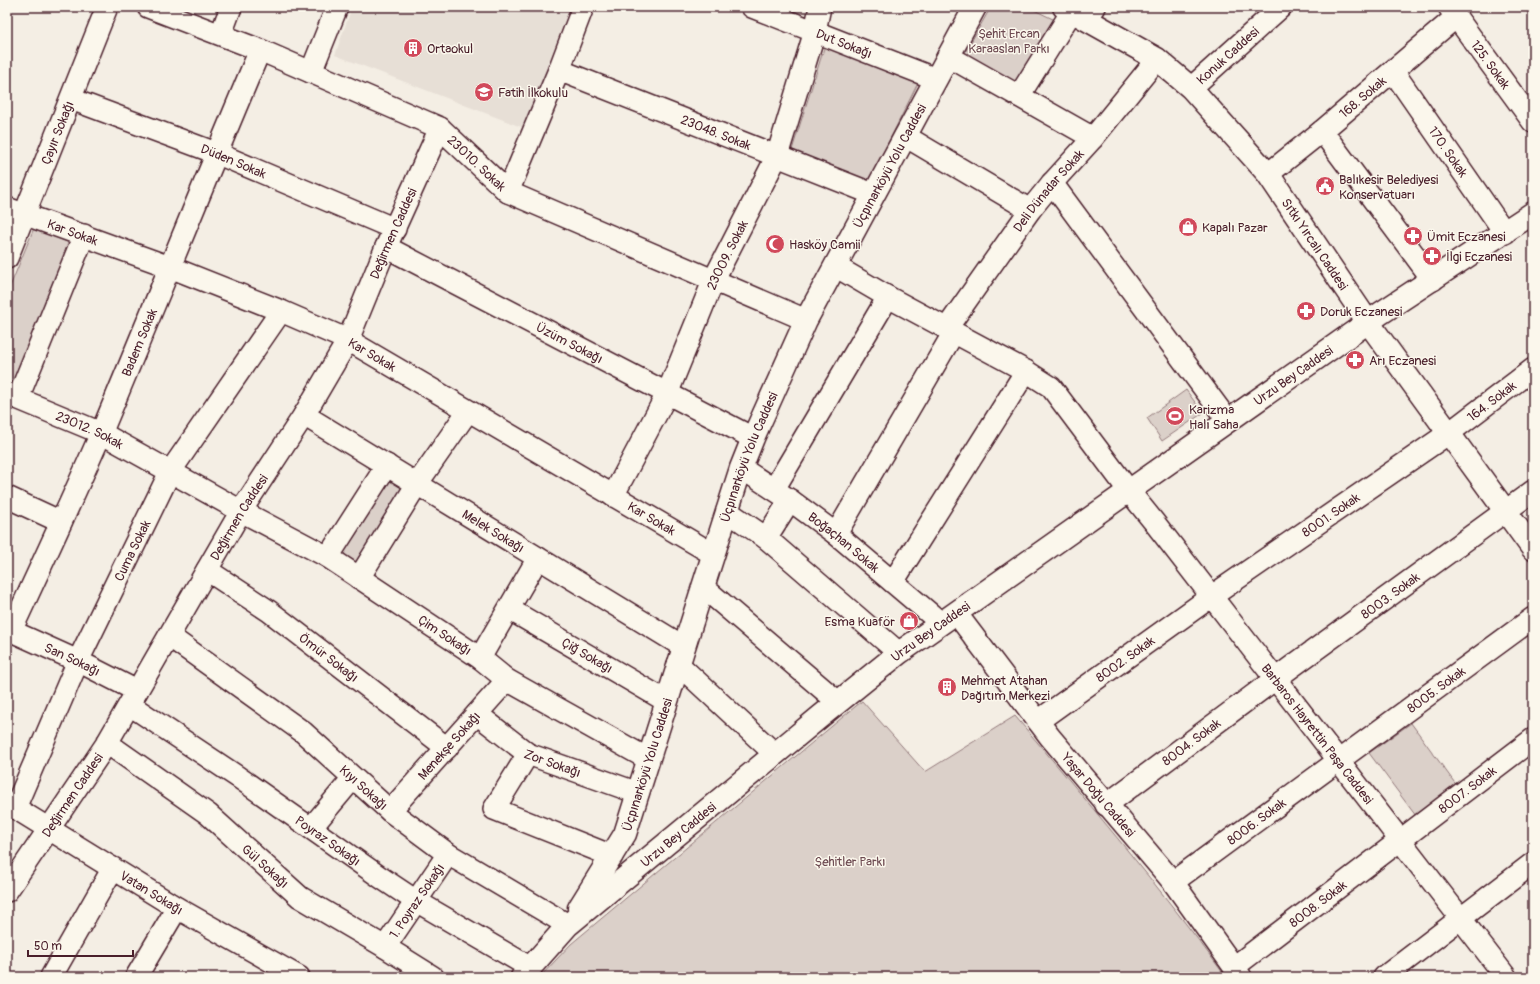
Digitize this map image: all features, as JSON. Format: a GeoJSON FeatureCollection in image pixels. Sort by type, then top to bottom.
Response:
{"type":"FeatureCollection","features":[{"type":"Feature","properties":{"kind":"main road","name":"Üçpınarköyü Yolu Caddesi"},"geometry":{"type":"LineString","coordinates":[[568,925],[625,834],[713,554],[741,468],[753,438],[806,320],[975,7]]}},
{"type":"Feature","properties":{"kind":"main road","name":"Sıtkı Yırcalı Caddesi"},"geometry":{"type":"LineString","coordinates":[[1080,11],[1157,59],[1191,88],[1268,174],[1368,322],[1533,549]]}},
{"type":"Feature","properties":{"kind":"main road","name":"Urzu Bey Caddesi"},"geometry":{"type":"LineString","coordinates":[[526,972],[568,925],[899,653],[1368,322],[1533,213]]}},
{"type":"Feature","properties":{"kind":"street","name":"Çayır Sokağı"},"geometry":{"type":"LineString","coordinates":[[7,258],[16,211],[71,99],[107,7]]}},
{"type":"Feature","properties":{"kind":"street","name":"23010. Sokak"},"geometry":{"type":"LineString","coordinates":[[148,7],[260,50],[440,128],[508,192],[714,279],[806,320]]}},
{"type":"Feature","properties":{"kind":"street"},"geometry":{"type":"LineString","coordinates":[[221,34],[231,7]]}},
{"type":"Feature","properties":{"kind":"street"},"geometry":{"type":"LineString","coordinates":[[311,72],[337,7]]}},
{"type":"Feature","properties":{"kind":"street"},"geometry":{"type":"LineString","coordinates":[[508,192],[559,70],[582,7]]}},
{"type":"Feature","properties":{"kind":"street","name":"Dut Sokağı"},"geometry":{"type":"LineString","coordinates":[[752,7],[936,79]]}},
{"type":"Feature","properties":{"kind":"street","name":"23009. Sokak"},"geometry":{"type":"LineString","coordinates":[[613,496],[667,394],[714,279],[777,156],[815,31],[820,7]]}},
{"type":"Feature","properties":{"kind":"street","name":"Konuk Caddesi"},"geometry":{"type":"LineString","coordinates":[[1191,88],[1281,7]]}},
{"type":"Feature","properties":{"kind":"street"},"geometry":{"type":"LineString","coordinates":[[1019,96],[1080,11]]}},
{"type":"Feature","properties":{"kind":"street","name":"168. Sokak"},"geometry":{"type":"LineString","coordinates":[[1268,174],[1322,131],[1393,70],[1452,12]]}},
{"type":"Feature","properties":{"kind":"street","name":"125. Sokak"},"geometry":{"type":"LineString","coordinates":[[1452,12],[1533,122]]}},
{"type":"Feature","properties":{"kind":"street","name":"Badem Sokak"},"geometry":{"type":"LineString","coordinates":[[9,630],[61,522],[101,433],[260,50]]}},
{"type":"Feature","properties":{"kind":"street"},"geometry":{"type":"LineString","coordinates":[[948,56],[1093,138]]}},
{"type":"Feature","properties":{"kind":"street","name":"Deli Dünadar Sokak"},"geometry":{"type":"LineString","coordinates":[[836,534],[951,330],[1030,210],[1052,183],[1093,138],[1157,59]]}},
{"type":"Feature","properties":{"kind":"street","name":"23048. Sokak"},"geometry":{"type":"LineString","coordinates":[[559,70],[873,194]]}},
{"type":"Feature","properties":{"kind":"street","name":"170. Sokak"},"geometry":{"type":"LineString","coordinates":[[1393,70],[1505,232]]}},
{"type":"Feature","properties":{"kind":"street","name":"Düden Sokak"},"geometry":{"type":"LineString","coordinates":[[71,99],[216,153],[390,238]]}},
{"type":"Feature","properties":{"kind":"street","name":"Değirmen Caddesi"},"geometry":{"type":"LineString","coordinates":[[7,891],[107,743],[241,511],[304,415],[348,340],[390,238],[440,128]]}},
{"type":"Feature","properties":{"kind":"street"},"geometry":{"type":"LineString","coordinates":[[1322,131],[1432,280]]}},
{"type":"Feature","properties":{"kind":"street"},"geometry":{"type":"LineString","coordinates":[[905,136],[1030,210]]}},
{"type":"Feature","properties":{"kind":"street"},"geometry":{"type":"LineString","coordinates":[[1052,183],[1228,420]]}},
{"type":"Feature","properties":{"kind":"street","name":"Kar Sokak"},"geometry":{"type":"LineString","coordinates":[[16,211],[170,267],[281,311],[348,340],[713,554]]}},
{"type":"Feature","properties":{"kind":"street"},"geometry":{"type":"LineString","coordinates":[[12,396],[84,235]]}},
{"type":"Feature","properties":{"kind":"street","name":"Üzüm Sokağı"},"geometry":{"type":"LineString","coordinates":[[390,238],[667,394],[753,438]]}},
{"type":"Feature","properties":{"kind":"street","name":"Barbaros Hayrettin Paşa Caddesi"},"geometry":{"type":"LineString","coordinates":[[835,266],[888,297],[1026,371],[1052,387],[1129,492],[1212,596],[1506,977]]}},
{"type":"Feature","properties":{"kind":"street"},"geometry":{"type":"LineString","coordinates":[[766,538],[782,494],[888,297]]}},
{"type":"Feature","properties":{"kind":"street","name":"Cuma Sokak"},"geometry":{"type":"LineString","coordinates":[[11,806],[78,661],[170,472],[281,311]]}},
{"type":"Feature","properties":{"kind":"street","name":"164. Sokak"},"geometry":{"type":"LineString","coordinates":[[1449,433],[1533,369]]}},
{"type":"Feature","properties":{"kind":"street"},"geometry":{"type":"LineString","coordinates":[[893,582],[1026,371]]}},
{"type":"Feature","properties":{"kind":"street","name":"23012. Sokak"},"geometry":{"type":"LineString","coordinates":[[12,396],[101,433],[241,511]]}},
{"type":"Feature","properties":{"kind":"street"},"geometry":{"type":"LineString","coordinates":[[359,578],[417,484],[468,411]]}},
{"type":"Feature","properties":{"kind":"street","name":"Melek Sokağı"},"geometry":{"type":"LineString","coordinates":[[304,415],[538,558],[681,655],[775,754]]}},
{"type":"Feature","properties":{"kind":"street","name":"8001. Sokak"},"geometry":{"type":"LineString","coordinates":[[1212,596],[1449,433]]}},
{"type":"Feature","properties":{"kind":"street"},"geometry":{"type":"LineString","coordinates":[[328,557],[387,466]]}},
{"type":"Feature","properties":{"kind":"street","name":"Boğaçhan Sokak"},"geometry":{"type":"LineString","coordinates":[[741,468],[782,494],[836,534],[893,582],[948,618]]}},
{"type":"Feature","properties":{"kind":"street","name":"8003. Sokak"},"geometry":{"type":"LineString","coordinates":[[1275,679],[1533,491]]}},
{"type":"Feature","properties":{"kind":"street"},"geometry":{"type":"LineString","coordinates":[[7,497],[61,522]]}},
{"type":"Feature","properties":{"kind":"street","name":"Çim Sokağı"},"geometry":{"type":"LineString","coordinates":[[241,511],[328,557],[480,658],[507,680],[648,759]]}},
{"type":"Feature","properties":{"kind":"street"},"geometry":{"type":"LineString","coordinates":[[727,511],[766,538],[899,653]]}},
{"type":"Feature","properties":{"kind":"street"},"geometry":{"type":"LineString","coordinates":[[480,658],[538,558]]}},
{"type":"Feature","properties":{"kind":"street","name":"Ömür Sokağı"},"geometry":{"type":"LineString","coordinates":[[208,570],[269,611],[447,748]]}},
{"type":"Feature","properties":{"kind":"street"},"geometry":{"type":"LineString","coordinates":[[703,586],[838,702]]}},
{"type":"Feature","properties":{"kind":"street","name":"8002. Sokak"},"geometry":{"type":"LineString","coordinates":[[1038,721],[1212,596]]}},
{"type":"Feature","properties":{"kind":"street","name":"Çiğ Sokağı"},"geometry":{"type":"LineString","coordinates":[[509,609],[666,701]]}},
{"type":"Feature","properties":{"kind":"street","name":"Yaşar Doğu Caddesi"},"geometry":{"type":"LineString","coordinates":[[948,618],[1038,721],[1106,805],[1173,882],[1238,972]]}},
{"type":"Feature","properties":{"kind":"street","name":"8005. Sokak"},"geometry":{"type":"LineString","coordinates":[[1339,760],[1533,618]]}},
{"type":"Feature","properties":{"kind":"street","name":"San Sokağı"},"geometry":{"type":"LineString","coordinates":[[9,630],[78,661],[134,698]]}},
{"type":"Feature","properties":{"kind":"street","name":"Kıyı Sokağı"},"geometry":{"type":"LineString","coordinates":[[169,636],[303,732],[390,811],[448,854],[568,925]]}},
{"type":"Feature","properties":{"kind":"street","name":"8004. Sokak"},"geometry":{"type":"LineString","coordinates":[[1106,805],[1275,679]]}},
{"type":"Feature","properties":{"kind":"street","name":"Menekşe Sokağı"},"geometry":{"type":"LineString","coordinates":[[390,811],[507,680]]}},
{"type":"Feature","properties":{"kind":"street","name":"Poyraz Sokağı"},"geometry":{"type":"LineString","coordinates":[[134,698],[238,777],[416,901],[526,972]]}},
{"type":"Feature","properties":{"kind":"street","name":"Zor Sokağı"},"geometry":{"type":"LineString","coordinates":[[477,714],[528,754],[638,793]]}},
{"type":"Feature","properties":{"kind":"street","name":"8007. Sokak"},"geometry":{"type":"LineString","coordinates":[[1401,840],[1533,739]]}},
{"type":"Feature","properties":{"kind":"street","name":"Gül Sokağı"},"geometry":{"type":"LineString","coordinates":[[107,743],[208,814],[300,896],[433,977]]}},
{"type":"Feature","properties":{"kind":"street"},"geometry":{"type":"LineString","coordinates":[[528,754],[494,809],[612,856]]}},
{"type":"Feature","properties":{"kind":"street","name":"8006. Sokak"},"geometry":{"type":"LineString","coordinates":[[1173,882],[1339,760]]}},
{"type":"Feature","properties":{"kind":"street"},"geometry":{"type":"LineString","coordinates":[[311,828],[354,778]]}},
{"type":"Feature","properties":{"kind":"street","name":"Vatan Sokağı"},"geometry":{"type":"LineString","coordinates":[[11,806],[177,908],[299,977]]}},
{"type":"Feature","properties":{"kind":"street","name":"8008. Sokak"},"geometry":{"type":"LineString","coordinates":[[1238,972],[1401,840]]}},
{"type":"Feature","properties":{"kind":"street","name":"1. Poyraz Sokağı"},"geometry":{"type":"LineString","coordinates":[[385,947],[448,854]]}},
{"type":"Feature","properties":{"kind":"street"},"geometry":{"type":"LineString","coordinates":[[1384,977],[1533,863]]}},
{"type":"Feature","properties":{"kind":"street"},"geometry":{"type":"LineString","coordinates":[[50,977],[113,868]]}},
{"type":"Feature","properties":{"kind":"street"},"geometry":{"type":"LineString","coordinates":[[136,977],[177,908]]}},
{"type":"Feature","properties":{"kind":"shaded area","name":"Fatih İlkokulu"},"geometry":{"type":"Polygon","coordinates":[[[352,7],[570,7],[524,128],[335,55],[352,7]]]}},
{"type":"Feature","properties":{"kind":"green space","name":"Şehit Ercan Karaaslan Parkı"},"geometry":{"type":"Polygon","coordinates":[[[991,7],[1028,7],[1057,21],[1020,85],[964,54],[991,7]]]}},
{"type":"Feature","properties":{"kind":"green space"},"geometry":{"type":"Polygon","coordinates":[[[825,45],[920,79],[869,181],[792,150],[825,45]]]}},
{"type":"Feature","properties":{"kind":"green space"},"geometry":{"type":"Polygon","coordinates":[[[34,228],[72,244],[13,388],[7,386],[7,294],[34,228]]]}},
{"type":"Feature","properties":{"kind":"green space","name":"Karizma Halı Saha"},"geometry":{"type":"Polygon","coordinates":[[[1186,390],[1203,413],[1162,441],[1147,418],[1186,390]]]}},
{"type":"Feature","properties":{"kind":"green space"},"geometry":{"type":"Polygon","coordinates":[[[387,476],[405,487],[356,563],[338,552],[387,476]]]}},
{"type":"Feature","properties":{"kind":"green space","name":"Şehitler Parkı"},"geometry":{"type":"Polygon","coordinates":[[[862,701],[925,772],[1015,716],[1149,877],[1226,977],[540,977],[571,944],[862,701]]]}},
{"type":"Feature","properties":{"kind":"green space"},"geometry":{"type":"Polygon","coordinates":[[[1411,723],[1457,786],[1416,816],[1369,753],[1411,723]]]}},
{"type":"Feature","properties":{"kind":"place","name":"Ortaokul"},"geometry":{"type":"Point","coordinates":[413,48]}},
{"type":"Feature","properties":{"kind":"place","name":"Fatih İlkokulu"},"geometry":{"type":"Point","coordinates":[484,92]}},
{"type":"Feature","properties":{"kind":"place","name":"Balıkesir Belediyesi Konservatuarı"},"geometry":{"type":"Point","coordinates":[1325,186]}},
{"type":"Feature","properties":{"kind":"place","name":"Kapalı Pazar"},"geometry":{"type":"Point","coordinates":[1188,227]}},
{"type":"Feature","properties":{"kind":"place","name":"Ümit Eczanesi"},"geometry":{"type":"Point","coordinates":[1413,236]}},
{"type":"Feature","properties":{"kind":"place","name":"Hasköy Camii"},"geometry":{"type":"Point","coordinates":[775,244]}},
{"type":"Feature","properties":{"kind":"place","name":"İlgi Eczanesi"},"geometry":{"type":"Point","coordinates":[1432,256]}},
{"type":"Feature","properties":{"kind":"place","name":"Doruk Eczanesi"},"geometry":{"type":"Point","coordinates":[1306,311]}},
{"type":"Feature","properties":{"kind":"place","name":"Arı Eczanesi"},"geometry":{"type":"Point","coordinates":[1355,360]}},
{"type":"Feature","properties":{"kind":"place","name":"Karizma Halı Saha"},"geometry":{"type":"Point","coordinates":[1175,416]}},
{"type":"Feature","properties":{"kind":"place","name":"Esma Kuaför"},"geometry":{"type":"Point","coordinates":[909,621]}},
{"type":"Feature","properties":{"kind":"place","name":"Mehmet Atahan Dağıtım Merkezi"},"geometry":{"type":"Point","coordinates":[947,687]}}]}
